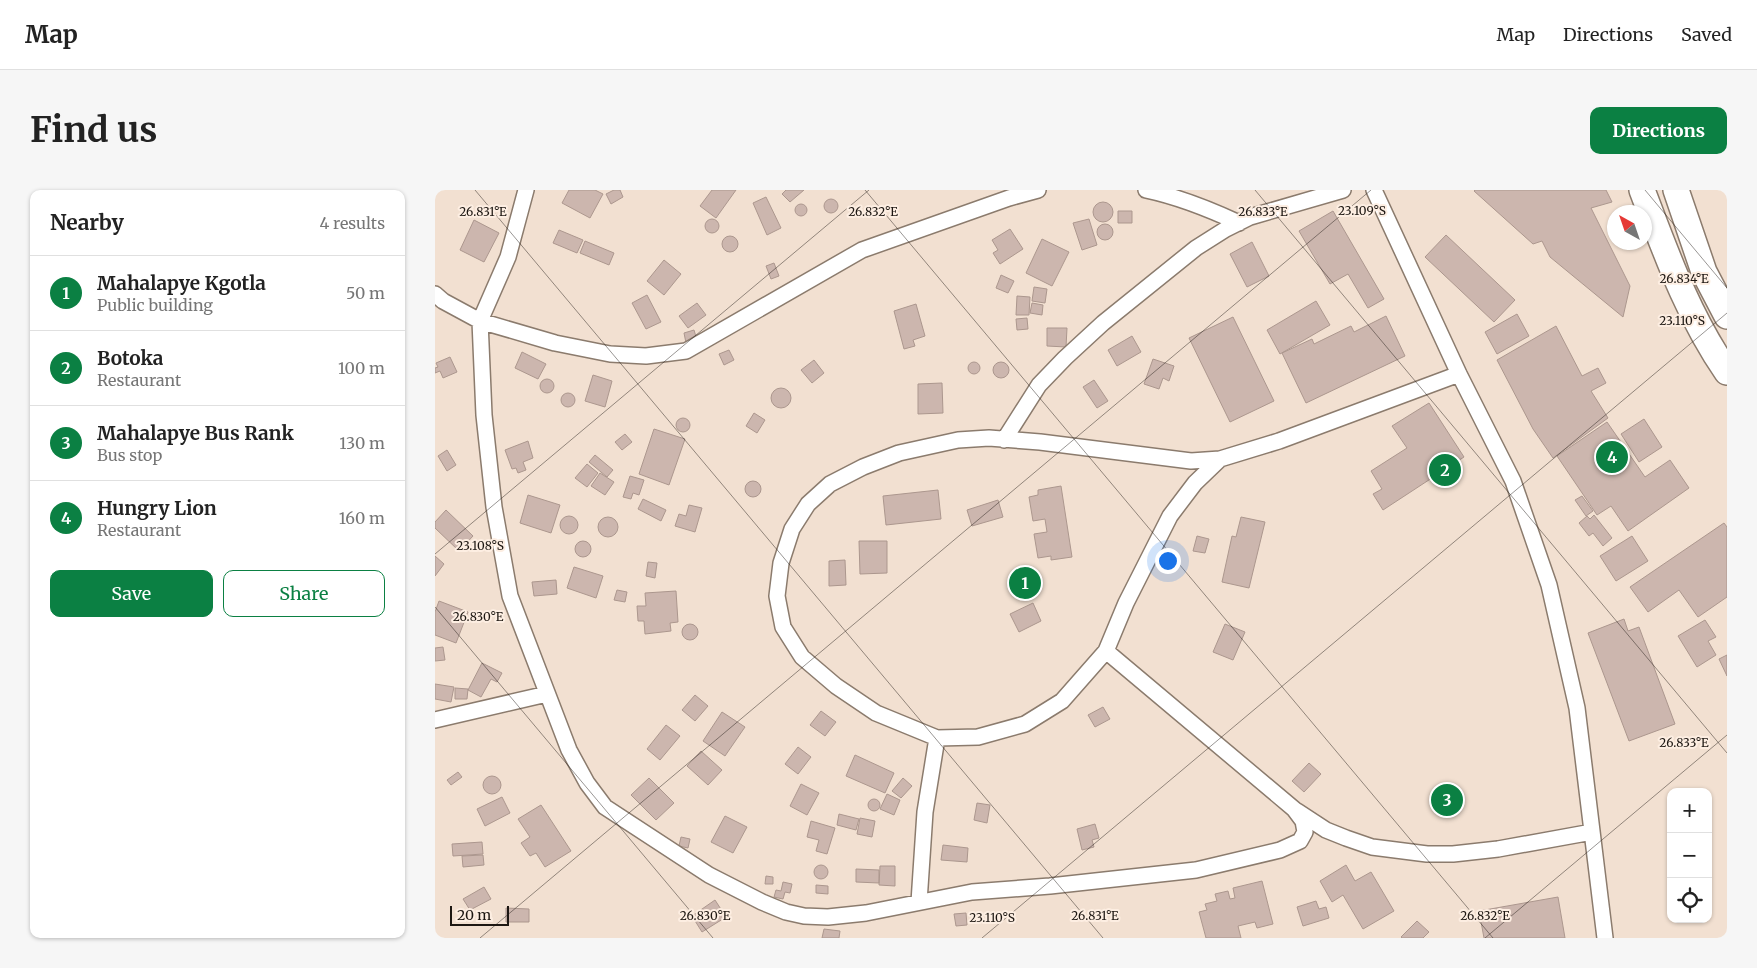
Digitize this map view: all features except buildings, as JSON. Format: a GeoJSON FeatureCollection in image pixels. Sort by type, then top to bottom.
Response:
{"type":"FeatureCollection","features":[{"type":"Feature","properties":{"kind":"highway"},"geometry":{"type":"LineString","coordinates":[[1642,190],[1677,283],[1709,347],[1727,372]]}},
{"type":"Feature","properties":{"kind":"highway"},"geometry":{"type":"LineString","coordinates":[[1676,190],[1704,272],[1727,316]]}},
{"type":"Feature","properties":{"kind":"street"},"geometry":{"type":"LineString","coordinates":[[525,190],[507,257],[480,321],[484,415],[494,507],[510,596],[569,750],[587,783],[605,807],[709,875],[778,909],[804,916],[827,917],[866,912],[972,892],[1050,886],[1195,870],[1280,850],[1299,841],[1305,832],[1303,821],[1294,809]]}},
{"type":"Feature","properties":{"kind":"street"},"geometry":{"type":"LineString","coordinates":[[435,294],[443,301],[480,321],[555,343],[610,354],[646,356],[687,352],[862,250],[1009,198],[1038,190]]}},
{"type":"Feature","properties":{"kind":"street"},"geometry":{"type":"LineString","coordinates":[[1146,190],[1170,195],[1239,223]]}},
{"type":"Feature","properties":{"kind":"street"},"geometry":{"type":"LineString","coordinates":[[1004,440],[1039,385],[1097,329],[1196,248],[1250,217],[1343,190]]}},
{"type":"Feature","properties":{"kind":"street"},"geometry":{"type":"LineString","coordinates":[[1373,190],[1459,374],[1513,481],[1549,585],[1577,708],[1605,938]]}},
{"type":"Feature","properties":{"kind":"street"},"geometry":{"type":"LineString","coordinates":[[1220,459],[1195,483],[1170,516],[1126,603],[1106,651],[1062,702],[1025,724],[978,737],[937,738],[876,713],[836,686],[802,657],[783,627],[777,596],[781,563],[792,529],[808,504],[830,484],[863,467],[899,453],[958,440],[989,438],[1040,442],[1191,461],[1220,459],[1279,442],[1459,374]]}},
{"type":"Feature","properties":{"kind":"street"},"geometry":{"type":"LineString","coordinates":[[1106,651],[1294,809],[1326,830],[1346,838],[1372,847],[1427,854],[1453,854],[1592,832]]}},
{"type":"Feature","properties":{"kind":"street"},"geometry":{"type":"LineString","coordinates":[[435,720],[547,694]]}},
{"type":"Feature","properties":{"kind":"street"},"geometry":{"type":"LineString","coordinates":[[919,902],[925,812],[937,738]]}},
{"type":"Feature","properties":{"kind":"place","name":"Hungry Lion"},"geometry":{"type":"Point","coordinates":[1612,457]}},
{"type":"Feature","properties":{"kind":"place","name":"Botoka"},"geometry":{"type":"Point","coordinates":[1445,470]}},
{"type":"Feature","properties":{"kind":"place","name":"Mahalapye Kgotla"},"geometry":{"type":"Point","coordinates":[1025,583]}},
{"type":"Feature","properties":{"kind":"place","name":"Mahalapye Bus Rank"},"geometry":{"type":"Point","coordinates":[1447,800]}}]}
